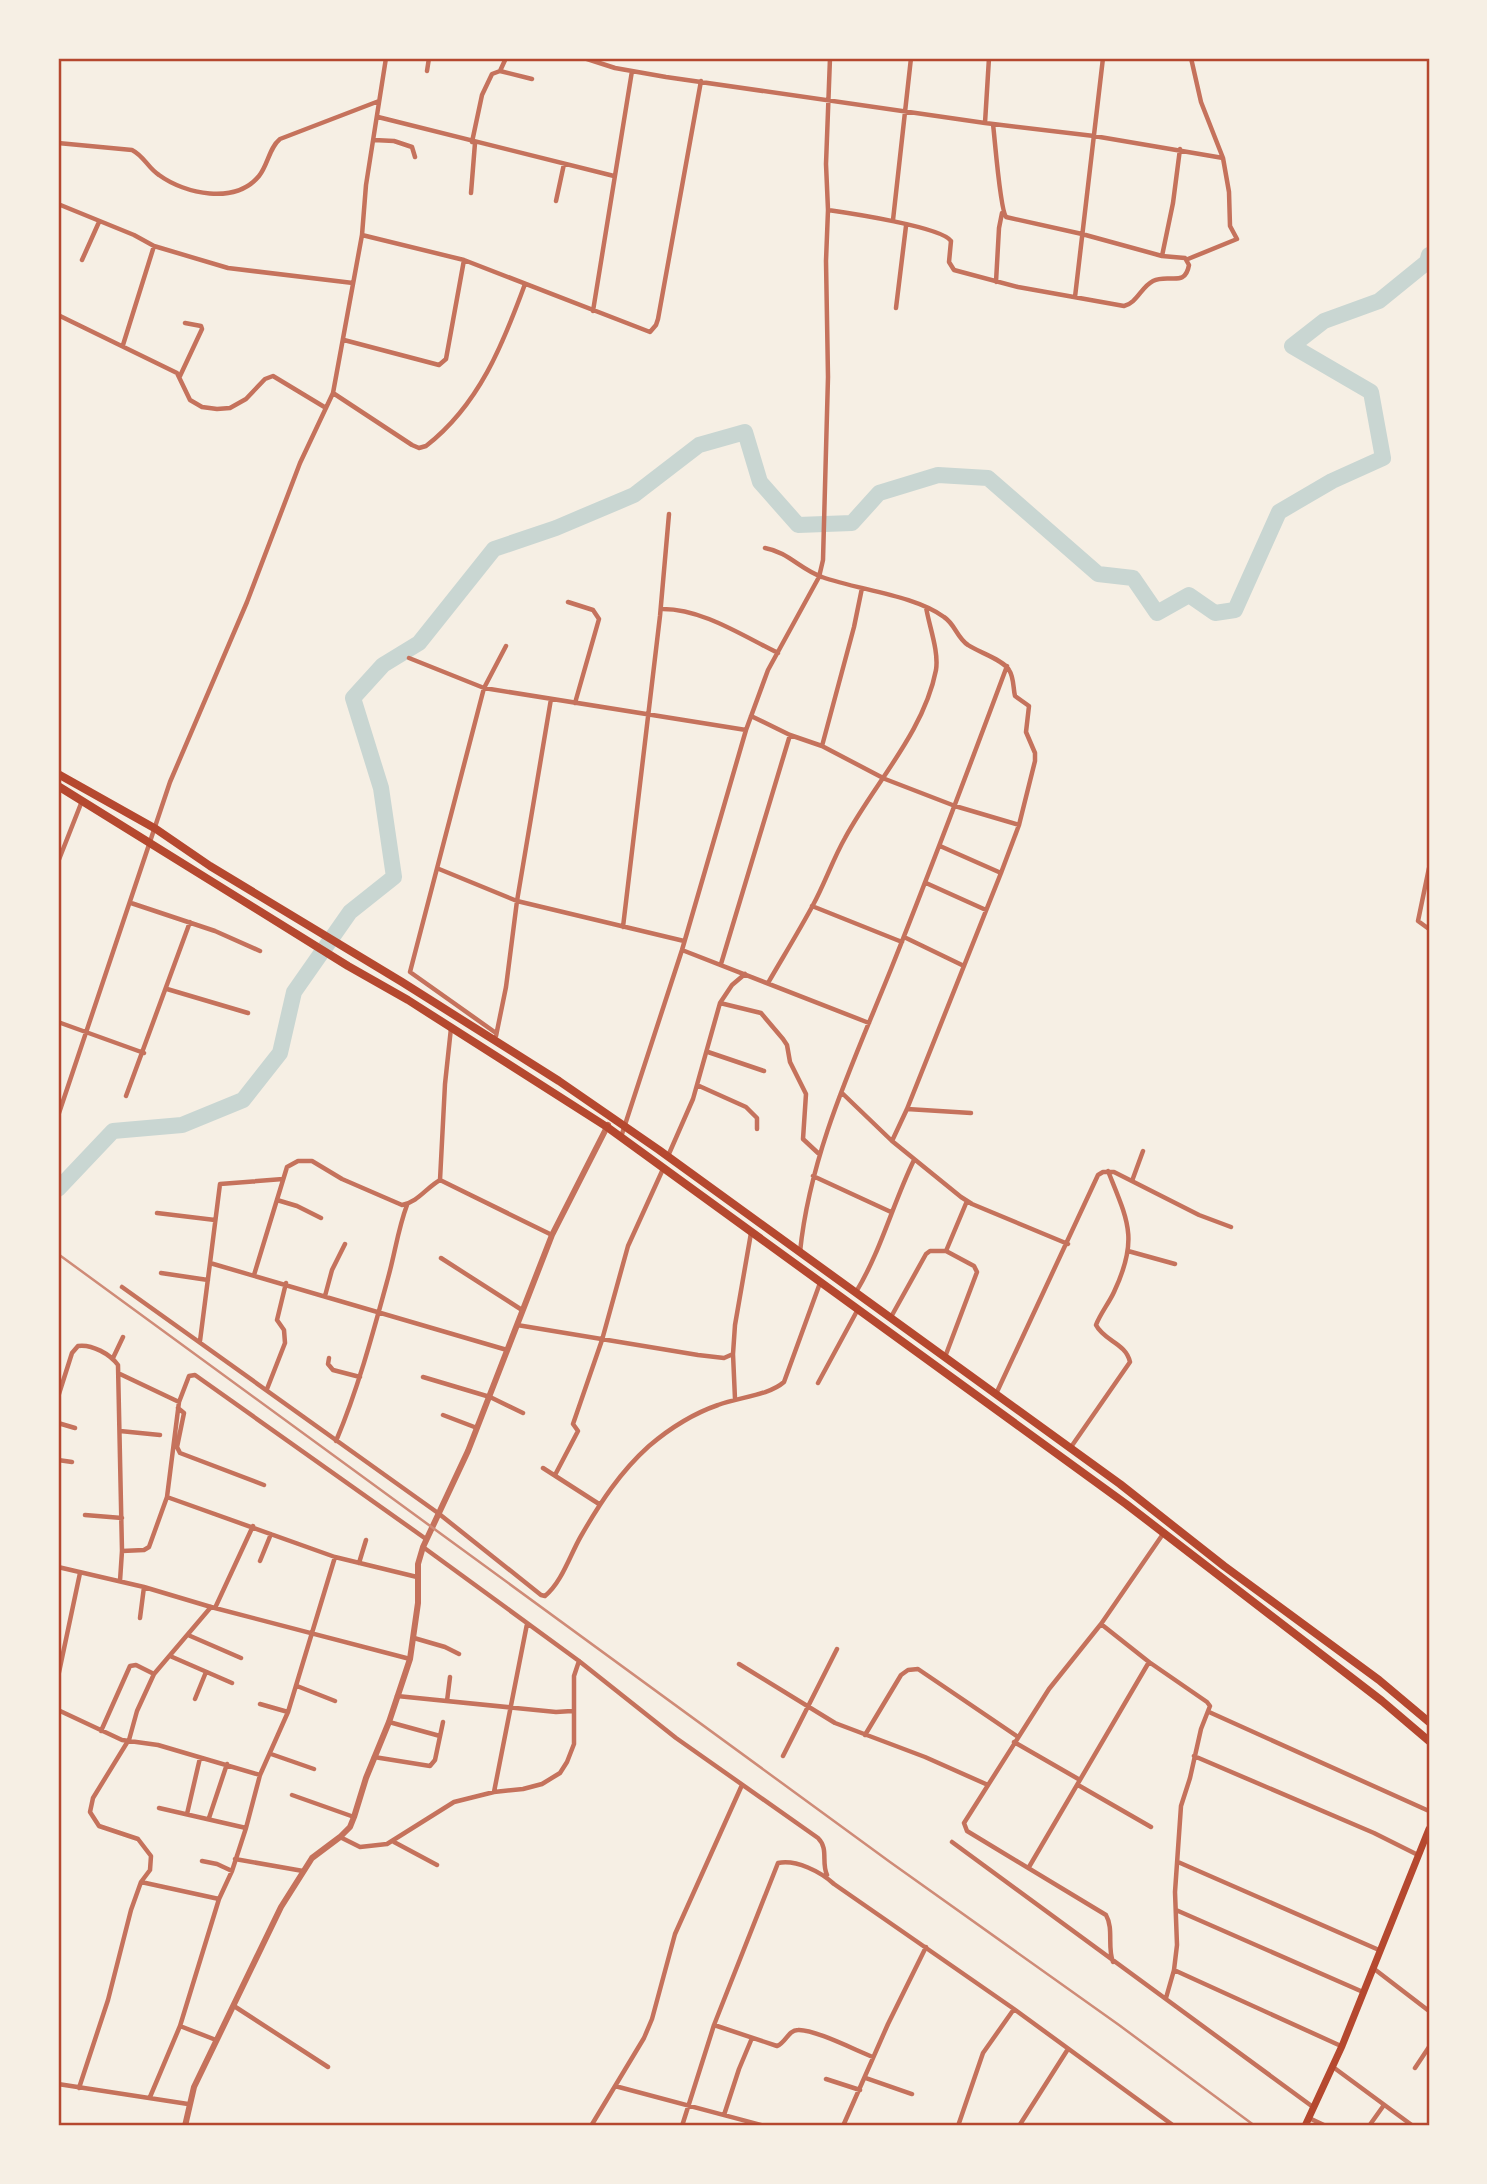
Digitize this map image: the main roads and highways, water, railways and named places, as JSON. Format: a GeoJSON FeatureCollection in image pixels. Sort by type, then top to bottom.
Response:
{"type":"FeatureCollection","features":[{"type":"Feature","properties":{"kind":"highway"},"geometry":{"type":"LineString","coordinates":[[58,774],[156,829],[210,866],[496,1037],[668,1156],[1071,1448],[1224,1566],[1362,1666],[1429,1722]]}},
{"type":"Feature","properties":{"kind":"highway"},"geometry":{"type":"LineString","coordinates":[[58,786],[408,1000],[607,1127],[1075,1467],[1382,1701],[1429,1741]]}},
{"type":"Feature","properties":{"kind":"main road"},"geometry":{"type":"LineString","coordinates":[[1305,2126],[1342,2046],[1429,1829]]}},
{"type":"Feature","properties":{"kind":"waterway"},"geometry":{"type":"LineString","coordinates":[[58,1189],[113,1131],[182,1125],[243,1100],[280,1053],[294,992],[350,912],[394,877],[381,788],[353,698],[383,665],[419,643],[494,549],[556,528],[634,495],[699,445],[745,432],[760,482],[798,525],[852,523],[879,493],[938,475],[988,478],[1098,574],[1133,578],[1157,613],[1189,595],[1215,613],[1235,610],[1279,512],[1332,481],[1383,458],[1371,392],[1292,346],[1324,321],[1379,301],[1427,262],[1429,255]]}},
{"type":"Feature","properties":{"kind":"railway"},"geometry":{"type":"LineString","coordinates":[[58,1254],[1255,2126]]}}]}
